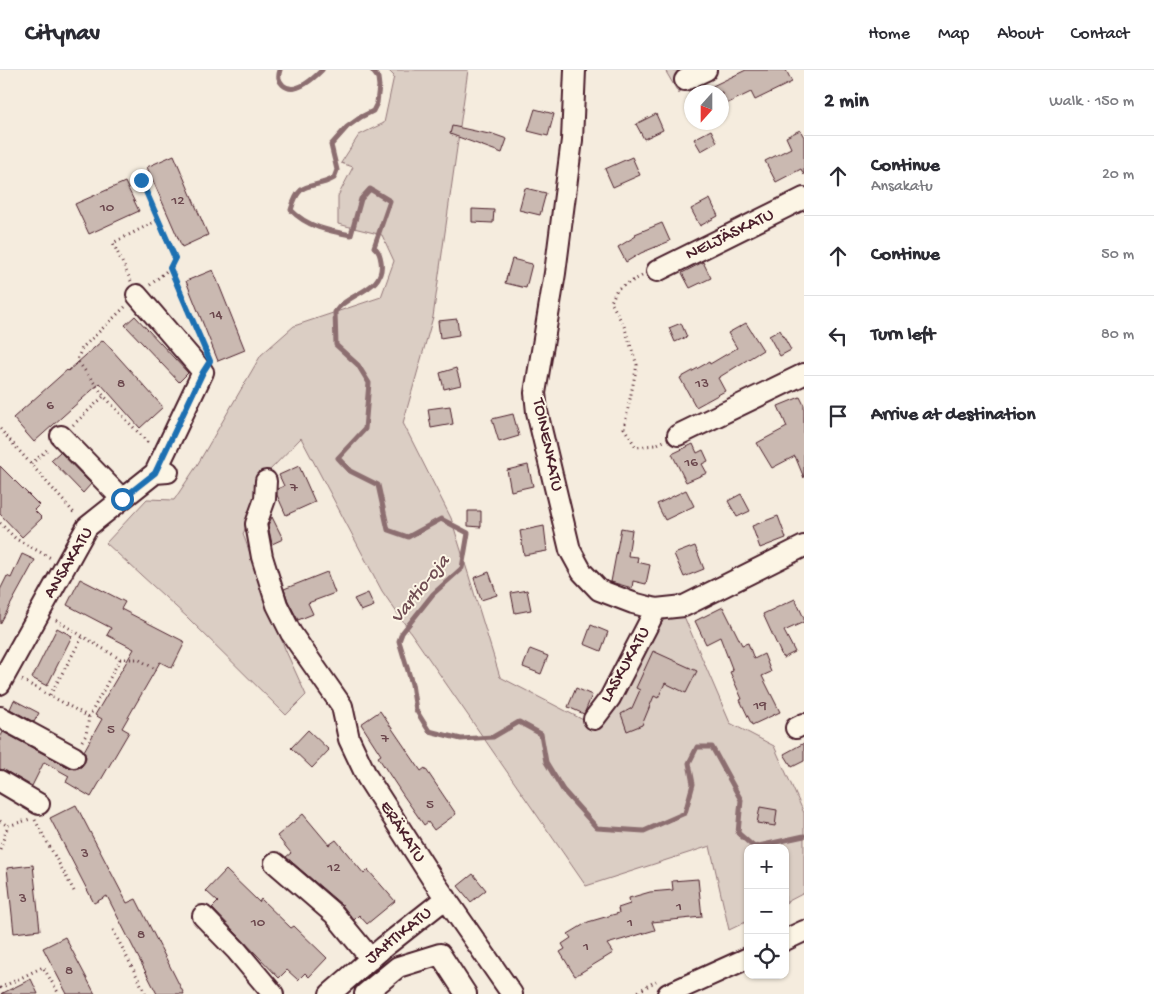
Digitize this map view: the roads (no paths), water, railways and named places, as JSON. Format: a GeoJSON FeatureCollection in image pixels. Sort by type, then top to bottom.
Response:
{"type":"FeatureCollection","features":[{"type":"Feature","properties":{"kind":"street","name":"TOINENKATU"},"geometry":{"type":"LineString","coordinates":[[575,70],[572,140],[535,394],[537,412],[570,550],[582,572],[599,590],[633,603],[656,609],[684,606],[804,546]]}},
{"type":"Feature","properties":{"kind":"street"},"geometry":{"type":"LineString","coordinates":[[685,80],[706,70]]}},
{"type":"Feature","properties":{"kind":"street","name":"NELJÄSKATU"},"geometry":{"type":"LineString","coordinates":[[657,271],[804,198]]}},
{"type":"Feature","properties":{"kind":"street","name":"ANSAKATU"},"geometry":{"type":"LineString","coordinates":[[7,680],[87,527],[162,468],[203,372],[137,295]]}},
{"type":"Feature","properties":{"kind":"street"},"geometry":{"type":"LineString","coordinates":[[678,435],[804,374]]}},
{"type":"Feature","properties":{"kind":"street"},"geometry":{"type":"LineString","coordinates":[[61,436],[122,499]]}},
{"type":"Feature","properties":{"kind":"street","name":"ERÄKATU"},"geometry":{"type":"LineString","coordinates":[[266,480],[265,499],[256,524],[262,557],[278,605],[290,633],[342,706],[349,739],[366,776],[512,994]]}},
{"type":"Feature","properties":{"kind":"street","name":"LASKUKATU"},"geometry":{"type":"LineString","coordinates":[[594,719],[610,698],[656,609]]}},
{"type":"Feature","properties":{"kind":"street"},"geometry":{"type":"LineString","coordinates":[[0,717],[74,757]]}},
{"type":"Feature","properties":{"kind":"street"},"geometry":{"type":"LineString","coordinates":[[0,781],[39,804]]}},
{"type":"Feature","properties":{"kind":"street"},"geometry":{"type":"LineString","coordinates":[[275,863],[378,953],[398,967]]}},
{"type":"Feature","properties":{"kind":"street","name":"JAHTIKATU"},"geometry":{"type":"LineString","coordinates":[[330,994],[446,898]]}},
{"type":"Feature","properties":{"kind":"street"},"geometry":{"type":"LineString","coordinates":[[203,916],[237,951],[273,994]]}},
{"type":"Feature","properties":{"kind":"street"},"geometry":{"type":"LineString","coordinates":[[789,938],[804,931]]}},
{"type":"Feature","properties":{"kind":"street"},"geometry":{"type":"LineString","coordinates":[[365,994],[398,967],[440,954],[466,994]]}},
{"type":"Feature","properties":{"kind":"street"},"geometry":{"type":"LineString","coordinates":[[668,994],[744,960]]}},
{"type":"Feature","properties":{"kind":"waterway","name":"Vartio-oja"},"geometry":{"type":"LineString","coordinates":[[280,70],[279,78],[281,83],[288,88],[304,85],[322,70]]}},
{"type":"Feature","properties":{"kind":"waterway","name":"Vartio-oja"},"geometry":{"type":"LineString","coordinates":[[372,70],[378,78],[379,86],[377,103],[373,111],[347,127],[331,145],[337,170],[334,178],[303,189],[298,193],[291,210],[304,221],[311,224],[327,230],[351,235],[361,199],[370,189],[390,201],[374,247],[379,253],[381,261],[381,271],[378,279],[365,290],[341,305],[335,312],[336,345],[358,365],[369,383],[365,429],[338,458],[350,471],[378,485],[388,530],[408,537],[441,519],[468,533],[462,568],[433,594],[402,633],[399,641],[412,684],[416,710],[429,731],[461,739],[493,737],[519,722],[541,734],[546,762],[563,790],[597,828],[644,831],[685,813],[693,784],[689,763],[697,747],[712,747],[741,800],[738,833],[754,847],[804,836]]}}]}
